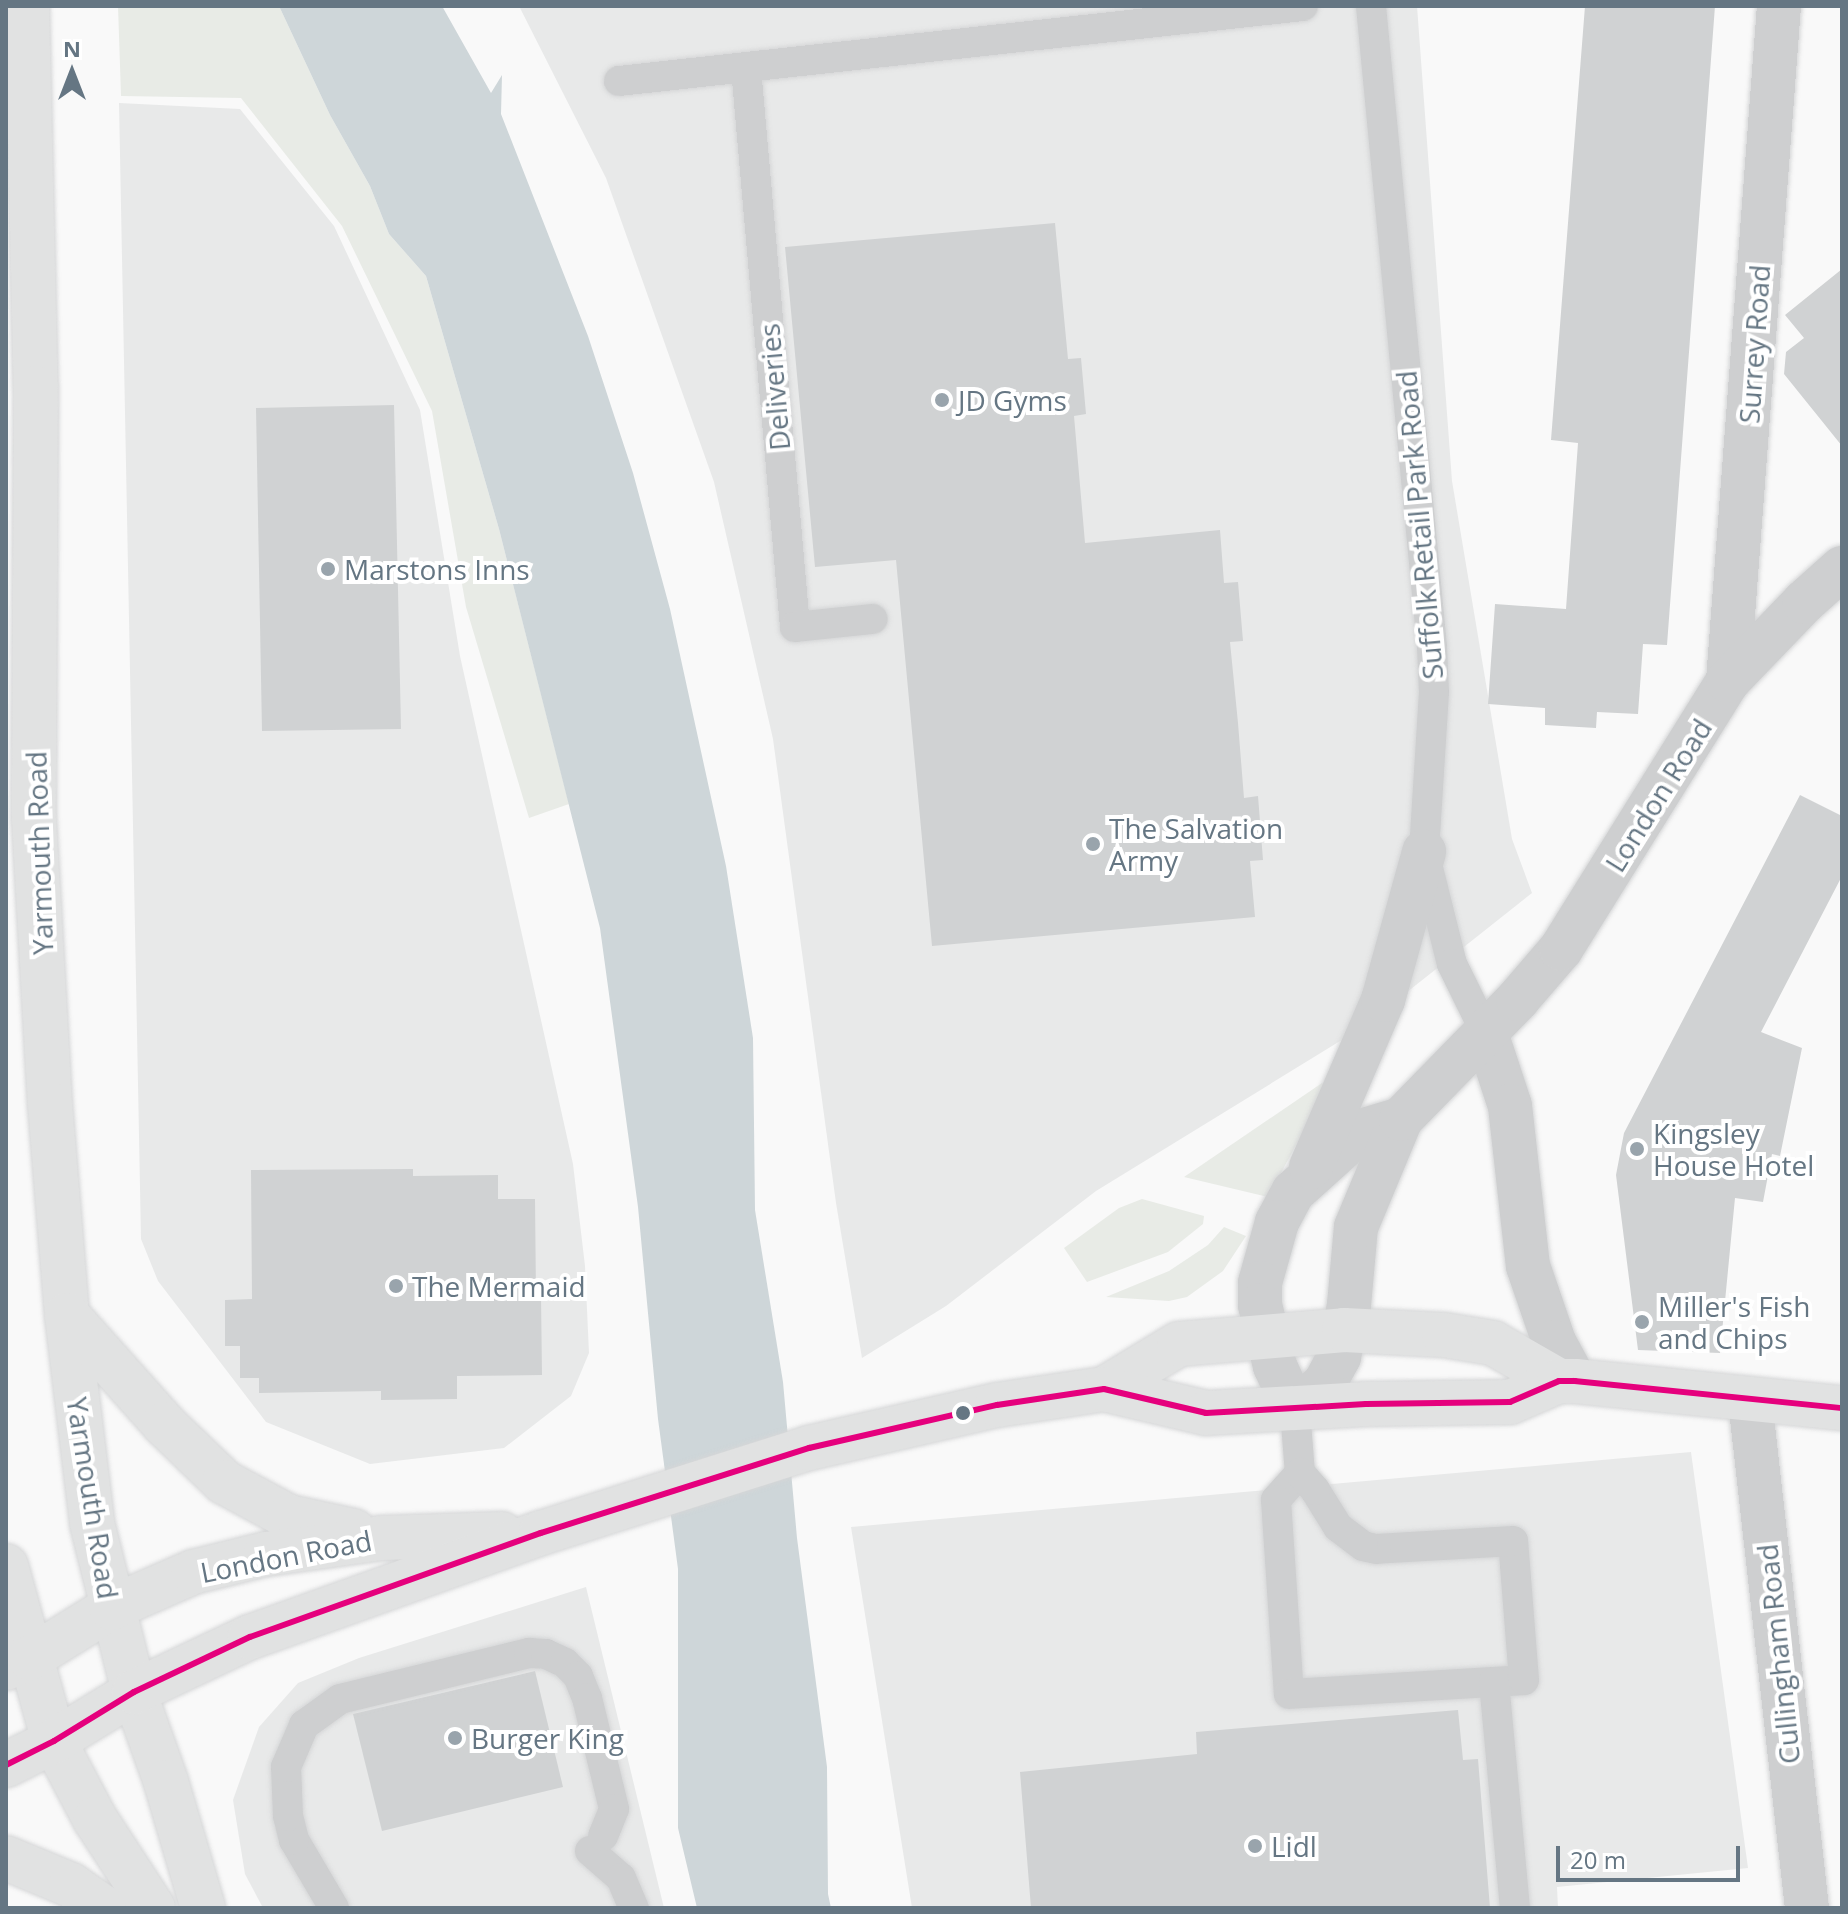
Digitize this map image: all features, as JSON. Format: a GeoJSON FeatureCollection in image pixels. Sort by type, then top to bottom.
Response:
{"type":"FeatureCollection","features":[{"type":"Feature","properties":{"kind":"main road","name":"Yarmouth Road"},"geometry":{"type":"LineString","coordinates":[[27,6],[36,404],[34,819],[67,1315],[92,1523],[111,1608],[134,1692],[166,1782],[203,1908]]}},
{"type":"Feature","properties":{"kind":"main road"},"geometry":{"type":"LineString","coordinates":[[6,863],[34,819]]}},
{"type":"Feature","properties":{"kind":"main road"},"geometry":{"type":"LineString","coordinates":[[67,1315],[164,1424],[224,1482],[289,1517],[382,1538]]}},
{"type":"Feature","properties":{"kind":"main road"},"geometry":{"type":"LineString","coordinates":[[1265,1334],[1344,1330],[1444,1335],[1493,1343],[1567,1381],[1842,1408]]}},
{"type":"Feature","properties":{"kind":"main road","name":"London Road"},"geometry":{"type":"LineString","coordinates":[[1104,1389],[1179,1344],[1265,1334]]}},
{"type":"Feature","properties":{"kind":"main road"},"geometry":{"type":"LineString","coordinates":[[1295,1410],[1366,1404],[1510,1402],[1567,1381]]}},
{"type":"Feature","properties":{"kind":"main road","name":"London Road"},"geometry":{"type":"LineString","coordinates":[[6,1765],[54,1741],[134,1692],[250,1637],[541,1533],[809,1448],[997,1405],[1104,1389],[1206,1413],[1295,1410]]}},
{"type":"Feature","properties":{"kind":"main road","name":"London Road"},"geometry":{"type":"LineString","coordinates":[[18,1663],[111,1608],[193,1572],[266,1554],[382,1538],[541,1533]]}},
{"type":"Feature","properties":{"kind":"main road"},"geometry":{"type":"LineString","coordinates":[[6,1566],[18,1663],[95,1819],[153,1908]]}},
{"type":"Feature","properties":{"kind":"main road"},"geometry":{"type":"LineString","coordinates":[[6,1858],[71,1885],[104,1908]]}},
{"type":"Feature","properties":{"kind":"street","name":"Surrey Road"},"geometry":{"type":"LineString","coordinates":[[1728,681],[1779,6]]}},
{"type":"Feature","properties":{"kind":"street","name":"London Road"},"geometry":{"type":"LineString","coordinates":[[1401,1119],[1361,1131],[1293,1192],[1277,1222],[1260,1283],[1265,1334],[1295,1410],[1325,1383],[1339,1357],[1356,1227],[1401,1119],[1486,1033],[1561,949],[1728,681],[1804,602],[1842,568]]}},
{"type":"Feature","properties":{"kind":"street"},"geometry":{"type":"LineString","coordinates":[[1305,1180],[1383,1000],[1424,852]]}},
{"type":"Feature","properties":{"kind":"street"},"geometry":{"type":"LineString","coordinates":[[1486,1033],[1510,1106],[1528,1266],[1567,1381]]}},
{"type":"Feature","properties":{"kind":"street","name":"Cullingham Road"},"geometry":{"type":"LineString","coordinates":[[1750,1400],[1807,1908]]}},
{"type":"Feature","properties":{"kind":"lane"},"geometry":{"type":"LineString","coordinates":[[619,81],[1303,6]]}},
{"type":"Feature","properties":{"kind":"lane","name":"Suffolk Retail Park Road"},"geometry":{"type":"LineString","coordinates":[[1371,6],[1432,647],[1434,692],[1424,852],[1452,964],[1486,1033]]}},
{"type":"Feature","properties":{"kind":"lane","name":"Deliveries"},"geometry":{"type":"LineString","coordinates":[[746,68],[795,627],[873,619]]}},
{"type":"Feature","properties":{"kind":"lane"},"geometry":{"type":"LineString","coordinates":[[1295,1410],[1300,1473],[1315,1490],[1338,1527],[1363,1546],[1376,1549],[1513,1541],[1524,1680],[1289,1694],[1276,1500],[1300,1473]]}},
{"type":"Feature","properties":{"kind":"lane"},"geometry":{"type":"LineString","coordinates":[[334,1908],[294,1840],[288,1816],[286,1767],[292,1745],[304,1725],[316,1713],[340,1699],[529,1653],[546,1654],[565,1663],[578,1676],[587,1698],[614,1809],[597,1844],[621,1878],[634,1908]]}},
{"type":"Feature","properties":{"kind":"lane"},"geometry":{"type":"LineString","coordinates":[[1494,1682],[1515,1908]]}},
{"type":"Feature","properties":{"kind":"shaded area"},"geometry":{"type":"Polygon","coordinates":[[[118,6],[279,6],[330,115],[370,186],[389,234],[426,276],[499,529],[569,804],[529,818],[466,607],[432,411],[342,226],[241,98],[121,96],[118,6]]]}},
{"type":"Feature","properties":{"kind":"shaded area"},"geometry":{"type":"Polygon","coordinates":[[[279,6],[442,6],[491,93],[502,75],[501,114],[588,336],[633,473],[670,609],[726,866],[753,1038],[755,1210],[783,1382],[797,1538],[827,1767],[828,1894],[831,1908],[697,1908],[678,1828],[678,1569],[658,1419],[638,1207],[600,928],[499,529],[426,276],[389,234],[370,186],[330,115],[279,6]]]}},
{"type":"Feature","properties":{"kind":"shaded area"},"geometry":{"type":"Polygon","coordinates":[[[519,6],[1417,6],[1452,481],[1512,839],[1532,893],[1363,1027],[1096,1191],[946,1306],[862,1358],[836,1203],[773,739],[714,482],[606,178],[519,6]]]}},
{"type":"Feature","properties":{"kind":"shaded area"},"geometry":{"type":"Polygon","coordinates":[[[119,103],[240,109],[334,226],[420,410],[460,656],[573,1164],[585,1266],[589,1353],[571,1396],[504,1448],[370,1464],[266,1422],[158,1281],[141,1239],[119,103]]]}},
{"type":"Feature","properties":{"kind":"shaded area"},"geometry":{"type":"Polygon","coordinates":[[[1322,1083],[1328,1086],[1268,1197],[1184,1177],[1322,1083]]]}},
{"type":"Feature","properties":{"kind":"shaded area"},"geometry":{"type":"Polygon","coordinates":[[[1142,1199],[1204,1216],[1203,1224],[1168,1252],[1087,1282],[1064,1248],[1119,1208],[1142,1199]]]}},
{"type":"Feature","properties":{"kind":"shaded area"},"geometry":{"type":"Polygon","coordinates":[[[1224,1227],[1246,1236],[1223,1271],[1187,1297],[1169,1301],[1106,1297],[1169,1271],[1208,1245],[1224,1227]]]}},
{"type":"Feature","properties":{"kind":"shaded area"},"geometry":{"type":"Polygon","coordinates":[[[1691,1452],[1748,1868],[1557,1887],[1558,1908],[912,1908],[851,1527],[1691,1452]]]}},
{"type":"Feature","properties":{"kind":"shaded area"},"geometry":{"type":"Polygon","coordinates":[[[586,1587],[664,1908],[263,1908],[245,1874],[233,1800],[259,1727],[298,1683],[359,1658],[586,1587]]]}},
{"type":"Feature","properties":{"kind":"building"},"geometry":{"type":"Polygon","coordinates":[[[1585,6],[1715,6],[1667,645],[1643,644],[1638,714],[1597,712],[1596,728],[1545,725],[1545,708],[1488,704],[1495,604],[1566,609],[1578,443],[1551,440],[1585,6]]]}},
{"type":"Feature","properties":{"kind":"building"},"geometry":{"type":"Polygon","coordinates":[[[1055,223],[1068,359],[1081,358],[1086,414],[1074,416],[1085,543],[1220,530],[1224,583],[1238,582],[1243,641],[1230,642],[1244,798],[1258,796],[1263,860],[1250,861],[1255,917],[932,946],[896,560],[815,567],[785,247],[1055,223]]]}},
{"type":"Feature","properties":{"kind":"building"},"geometry":{"type":"Polygon","coordinates":[[[1842,269],[1842,446],[1784,374],[1786,352],[1804,338],[1785,315],[1842,269]]]}},
{"type":"Feature","properties":{"kind":"building","name":"Marstons Inns"},"geometry":{"type":"Polygon","coordinates":[[[394,405],[401,729],[262,731],[256,408],[394,405]]]}},
{"type":"Feature","properties":{"kind":"building"},"geometry":{"type":"Polygon","coordinates":[[[1800,795],[1842,816],[1842,876],[1761,1032],[1802,1048],[1780,1156],[1772,1154],[1763,1202],[1735,1198],[1720,1353],[1638,1350],[1616,1175],[1624,1133],[1800,795]]]}},
{"type":"Feature","properties":{"kind":"building","name":"The Mermaid"},"geometry":{"type":"Polygon","coordinates":[[[413,1169],[413,1176],[498,1175],[498,1199],[535,1199],[536,1296],[541,1296],[542,1375],[457,1376],[457,1399],[381,1400],[381,1391],[259,1393],[259,1378],[240,1378],[240,1346],[225,1346],[225,1300],[252,1299],[251,1170],[413,1169]]]}},
{"type":"Feature","properties":{"kind":"building","name":"Burger King"},"geometry":{"type":"Polygon","coordinates":[[[535,1671],[563,1787],[382,1831],[353,1714],[535,1671]]]}},
{"type":"Feature","properties":{"kind":"building","name":"Lidl"},"geometry":{"type":"Polygon","coordinates":[[[1458,1710],[1463,1760],[1478,1759],[1490,1908],[1031,1908],[1020,1772],[1197,1754],[1196,1732],[1458,1710]]]}},
{"type":"Feature","properties":{"kind":"transit line"},"geometry":{"type":"LineString","coordinates":[[6,1765],[54,1741],[134,1692],[250,1637],[541,1533],[809,1448],[997,1405],[1104,1389],[1206,1413],[1366,1404],[1510,1402],[1559,1381],[1575,1381],[1842,1408]]}},
{"type":"Feature","properties":{"kind":"place","name":"JD Gyms"},"geometry":{"type":"Point","coordinates":[942,400]}},
{"type":"Feature","properties":{"kind":"place","name":"Marstons Inns"},"geometry":{"type":"Point","coordinates":[328,569]}},
{"type":"Feature","properties":{"kind":"place","name":"The Salvation Army"},"geometry":{"type":"Point","coordinates":[1093,844]}},
{"type":"Feature","properties":{"kind":"place","name":"Kingsley House Hotel"},"geometry":{"type":"Point","coordinates":[1637,1149]}},
{"type":"Feature","properties":{"kind":"place","name":"The Mermaid"},"geometry":{"type":"Point","coordinates":[396,1286]}},
{"type":"Feature","properties":{"kind":"place","name":"Miller's Fish and Chips"},"geometry":{"type":"Point","coordinates":[1642,1322]}},
{"type":"Feature","properties":{"kind":"place","name":"Burger King"},"geometry":{"type":"Point","coordinates":[455,1738]}},
{"type":"Feature","properties":{"kind":"place","name":"Lidl"},"geometry":{"type":"Point","coordinates":[1255,1846]}}]}
